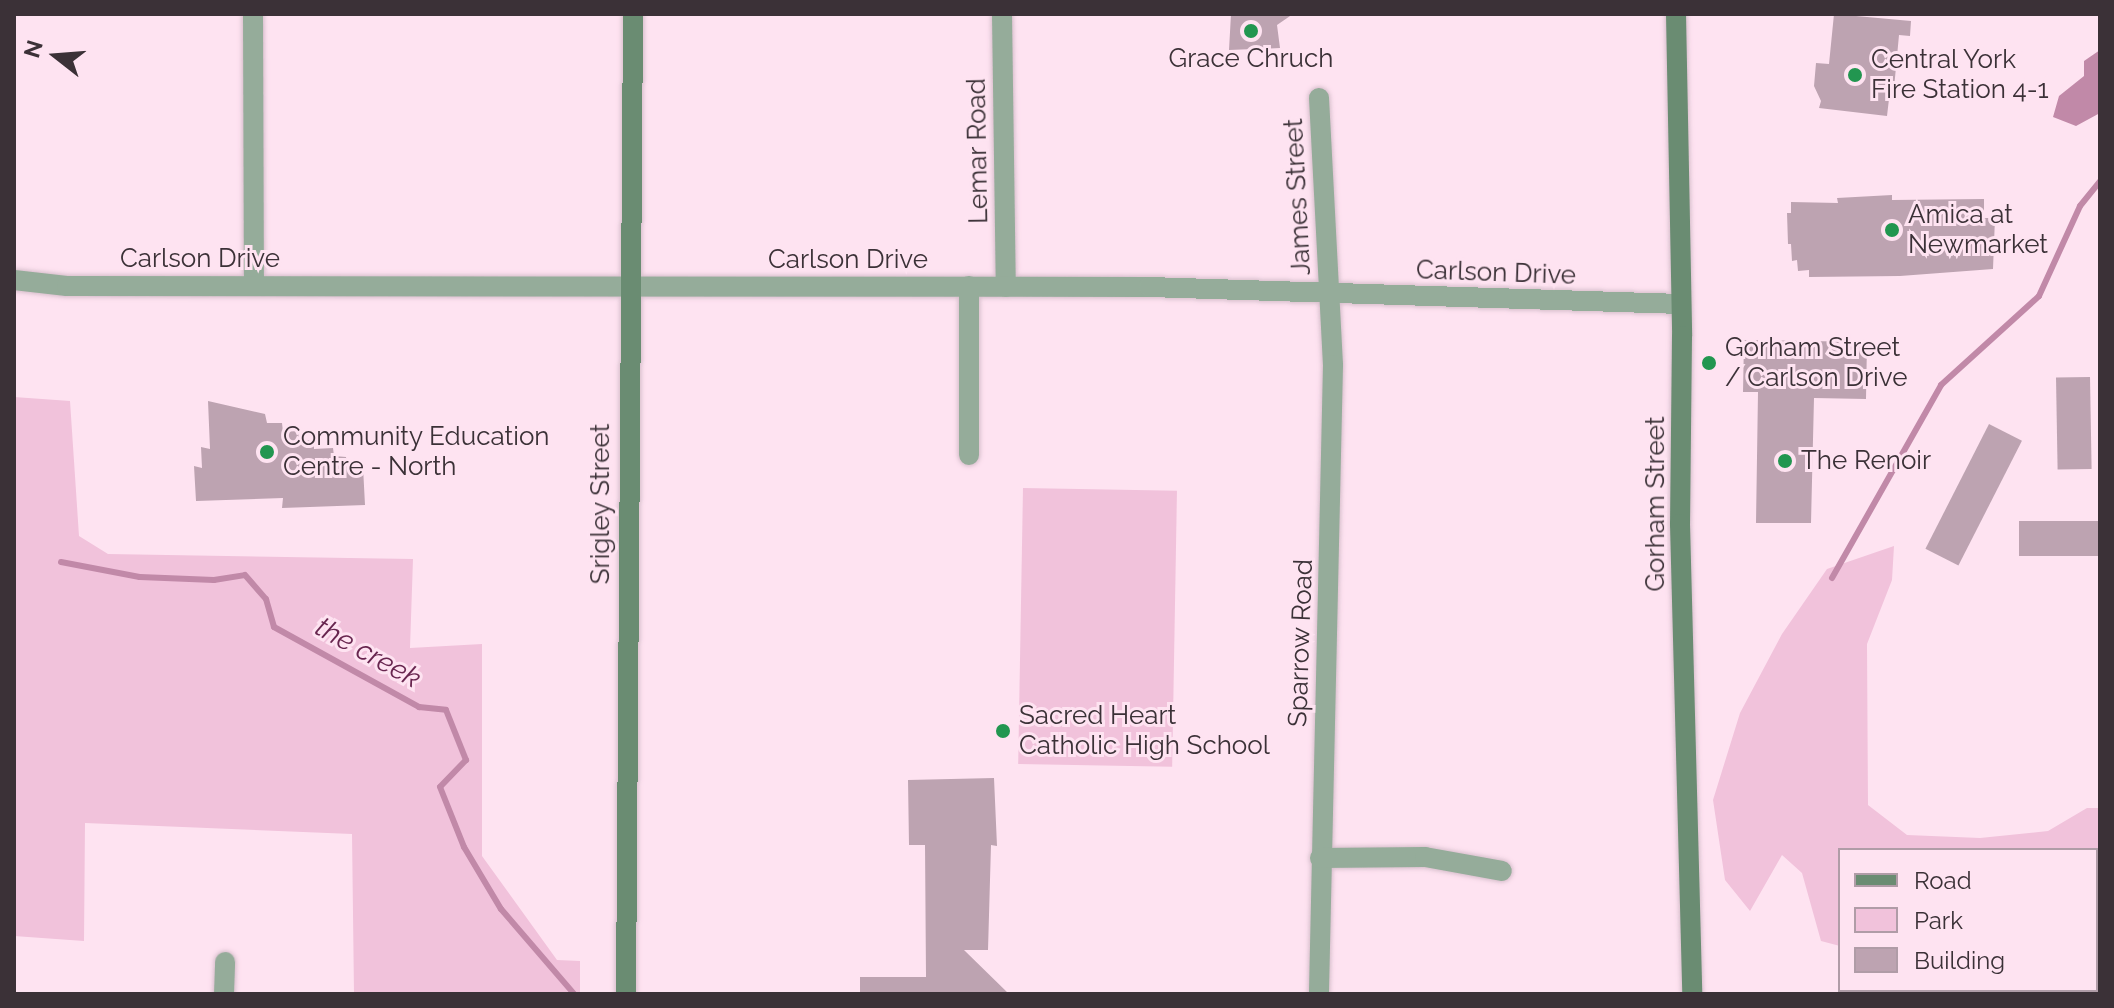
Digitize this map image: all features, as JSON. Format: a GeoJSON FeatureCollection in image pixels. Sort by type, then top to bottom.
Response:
{"type":"FeatureCollection","features":[{"type":"Feature","properties":{"kind":"main road","name":"Srigley Street"},"geometry":{"type":"LineString","coordinates":[[626,994],[633,14]]}},
{"type":"Feature","properties":{"kind":"main road","name":"Gorham Street"},"geometry":{"type":"LineString","coordinates":[[1676,14],[1681,304],[1680,524],[1692,994]]}},
{"type":"Feature","properties":{"kind":"street"},"geometry":{"type":"LineString","coordinates":[[253,14],[254,285]]}},
{"type":"Feature","properties":{"kind":"street","name":"Lemar Road"},"geometry":{"type":"LineString","coordinates":[[1002,14],[1006,287]]}},
{"type":"Feature","properties":{"kind":"street","name":"James Street"},"geometry":{"type":"LineString","coordinates":[[1319,98],[1330,294]]}},
{"type":"Feature","properties":{"kind":"street","name":"Carlson Drive"},"geometry":{"type":"LineString","coordinates":[[14,280],[67,286],[1149,287],[1681,304]]}},
{"type":"Feature","properties":{"kind":"street"},"geometry":{"type":"LineString","coordinates":[[969,286],[969,455]]}},
{"type":"Feature","properties":{"kind":"street","name":"Sparrow Road"},"geometry":{"type":"LineString","coordinates":[[1319,994],[1320,858],[1333,463],[1330,294]]}},
{"type":"Feature","properties":{"kind":"street"},"geometry":{"type":"LineString","coordinates":[[1320,858],[1425,857],[1502,871]]}},
{"type":"Feature","properties":{"kind":"street"},"geometry":{"type":"LineString","coordinates":[[224,994],[225,962]]}},
{"type":"Feature","properties":{"kind":"green space"},"geometry":{"type":"Polygon","coordinates":[[[14,397],[70,401],[79,536],[108,554],[413,559],[410,648],[482,644],[482,856],[557,960],[580,961],[580,994],[354,994],[352,834],[85,823],[84,941],[14,936],[14,397]]]}},
{"type":"Feature","properties":{"kind":"green space"},"geometry":{"type":"Polygon","coordinates":[[[1023,488],[1177,491],[1172,767],[1018,764],[1023,488]]]}},
{"type":"Feature","properties":{"kind":"green space"},"geometry":{"type":"Polygon","coordinates":[[[1894,546],[1892,580],[1867,644],[1868,805],[1907,835],[1980,838],[2048,831],[2087,808],[2100,808],[2100,994],[1916,992],[2098,992],[2098,848],[1838,848],[1838,945],[1821,941],[1802,873],[1782,855],[1750,911],[1725,880],[1713,800],[1740,713],[1782,634],[1827,569],[1894,546]]]}},
{"type":"Feature","properties":{"kind":"shaded area"},"geometry":{"type":"Polygon","coordinates":[[[2100,50],[2100,113],[2076,126],[2053,117],[2059,96],[2084,76],[2084,61],[2100,50]]]}},
{"type":"Feature","properties":{"kind":"building","name":"Grace Chruch"},"geometry":{"type":"Polygon","coordinates":[[[1231,14],[1293,14],[1277,25],[1280,48],[1229,50],[1231,14]]]}},
{"type":"Feature","properties":{"kind":"building","name":"Central York Fire Station 4-1"},"geometry":{"type":"Polygon","coordinates":[[[1834,14],[1911,21],[1910,36],[1899,35],[1893,99],[1889,99],[1887,116],[1819,108],[1821,101],[1814,86],[1816,63],[1829,64],[1834,14]]]}},
{"type":"Feature","properties":{"kind":"building","name":"Amica at Newmarket"},"geometry":{"type":"Polygon","coordinates":[[[1892,195],[1892,200],[1984,199],[1984,218],[1995,218],[1993,269],[1900,276],[1809,277],[1809,270],[1798,271],[1797,260],[1792,261],[1791,244],[1788,244],[1787,213],[1791,213],[1791,202],[1838,203],[1837,198],[1892,195]]]}},
{"type":"Feature","properties":{"kind":"building","name":"The Renoir"},"geometry":{"type":"Polygon","coordinates":[[[1744,340],[1867,342],[1866,399],[1814,398],[1811,523],[1756,523],[1758,392],[1743,392],[1744,340]]]}},
{"type":"Feature","properties":{"kind":"building"},"geometry":{"type":"Polygon","coordinates":[[[2090,377],[2092,469],[2058,470],[2056,378],[2090,377]]]}},
{"type":"Feature","properties":{"kind":"building","name":"Community Education Centre - North"},"geometry":{"type":"Polygon","coordinates":[[[208,401],[265,414],[267,423],[282,423],[283,432],[298,431],[299,440],[314,440],[314,449],[333,448],[334,456],[346,457],[347,466],[363,467],[365,505],[282,508],[283,498],[196,501],[194,466],[202,468],[201,447],[210,449],[208,401]]]}},
{"type":"Feature","properties":{"kind":"building"},"geometry":{"type":"Polygon","coordinates":[[[1989,424],[2022,441],[1958,566],[1925,549],[1989,424]]]}},
{"type":"Feature","properties":{"kind":"building"},"geometry":{"type":"Polygon","coordinates":[[[2019,521],[2100,521],[2100,556],[2019,556],[2019,521]]]}},
{"type":"Feature","properties":{"kind":"building"},"geometry":{"type":"Polygon","coordinates":[[[994,778],[997,846],[991,845],[988,950],[964,950],[1009,994],[860,994],[860,977],[926,977],[925,845],[909,845],[908,780],[994,778]]]}},
{"type":"Feature","properties":{"kind":"waterway"},"geometry":{"type":"LineString","coordinates":[[1832,578],[1941,385],[2039,296],[2080,206],[2100,181]]}},
{"type":"Feature","properties":{"kind":"waterway","name":"the creek"},"geometry":{"type":"LineString","coordinates":[[61,562],[140,577],[214,580],[245,575],[266,599],[274,627],[419,707],[446,710],[466,760],[440,787],[464,847],[501,909],[574,994]]}},
{"type":"Feature","properties":{"kind":"place","name":"Grace Chruch"},"geometry":{"type":"Point","coordinates":[1251,31]}},
{"type":"Feature","properties":{"kind":"place","name":"Central York Fire Station 4-1"},"geometry":{"type":"Point","coordinates":[1855,75]}},
{"type":"Feature","properties":{"kind":"place","name":"Amica at Newmarket"},"geometry":{"type":"Point","coordinates":[1892,230]}},
{"type":"Feature","properties":{"kind":"place","name":"Gorham Street / Carlson Drive"},"geometry":{"type":"Point","coordinates":[1709,363]}},
{"type":"Feature","properties":{"kind":"place","name":"Community Education Centre - North"},"geometry":{"type":"Point","coordinates":[267,452]}},
{"type":"Feature","properties":{"kind":"place","name":"The Renoir"},"geometry":{"type":"Point","coordinates":[1785,461]}},
{"type":"Feature","properties":{"kind":"place","name":"Sacred Heart Catholic High School"},"geometry":{"type":"Point","coordinates":[1003,731]}}]}
